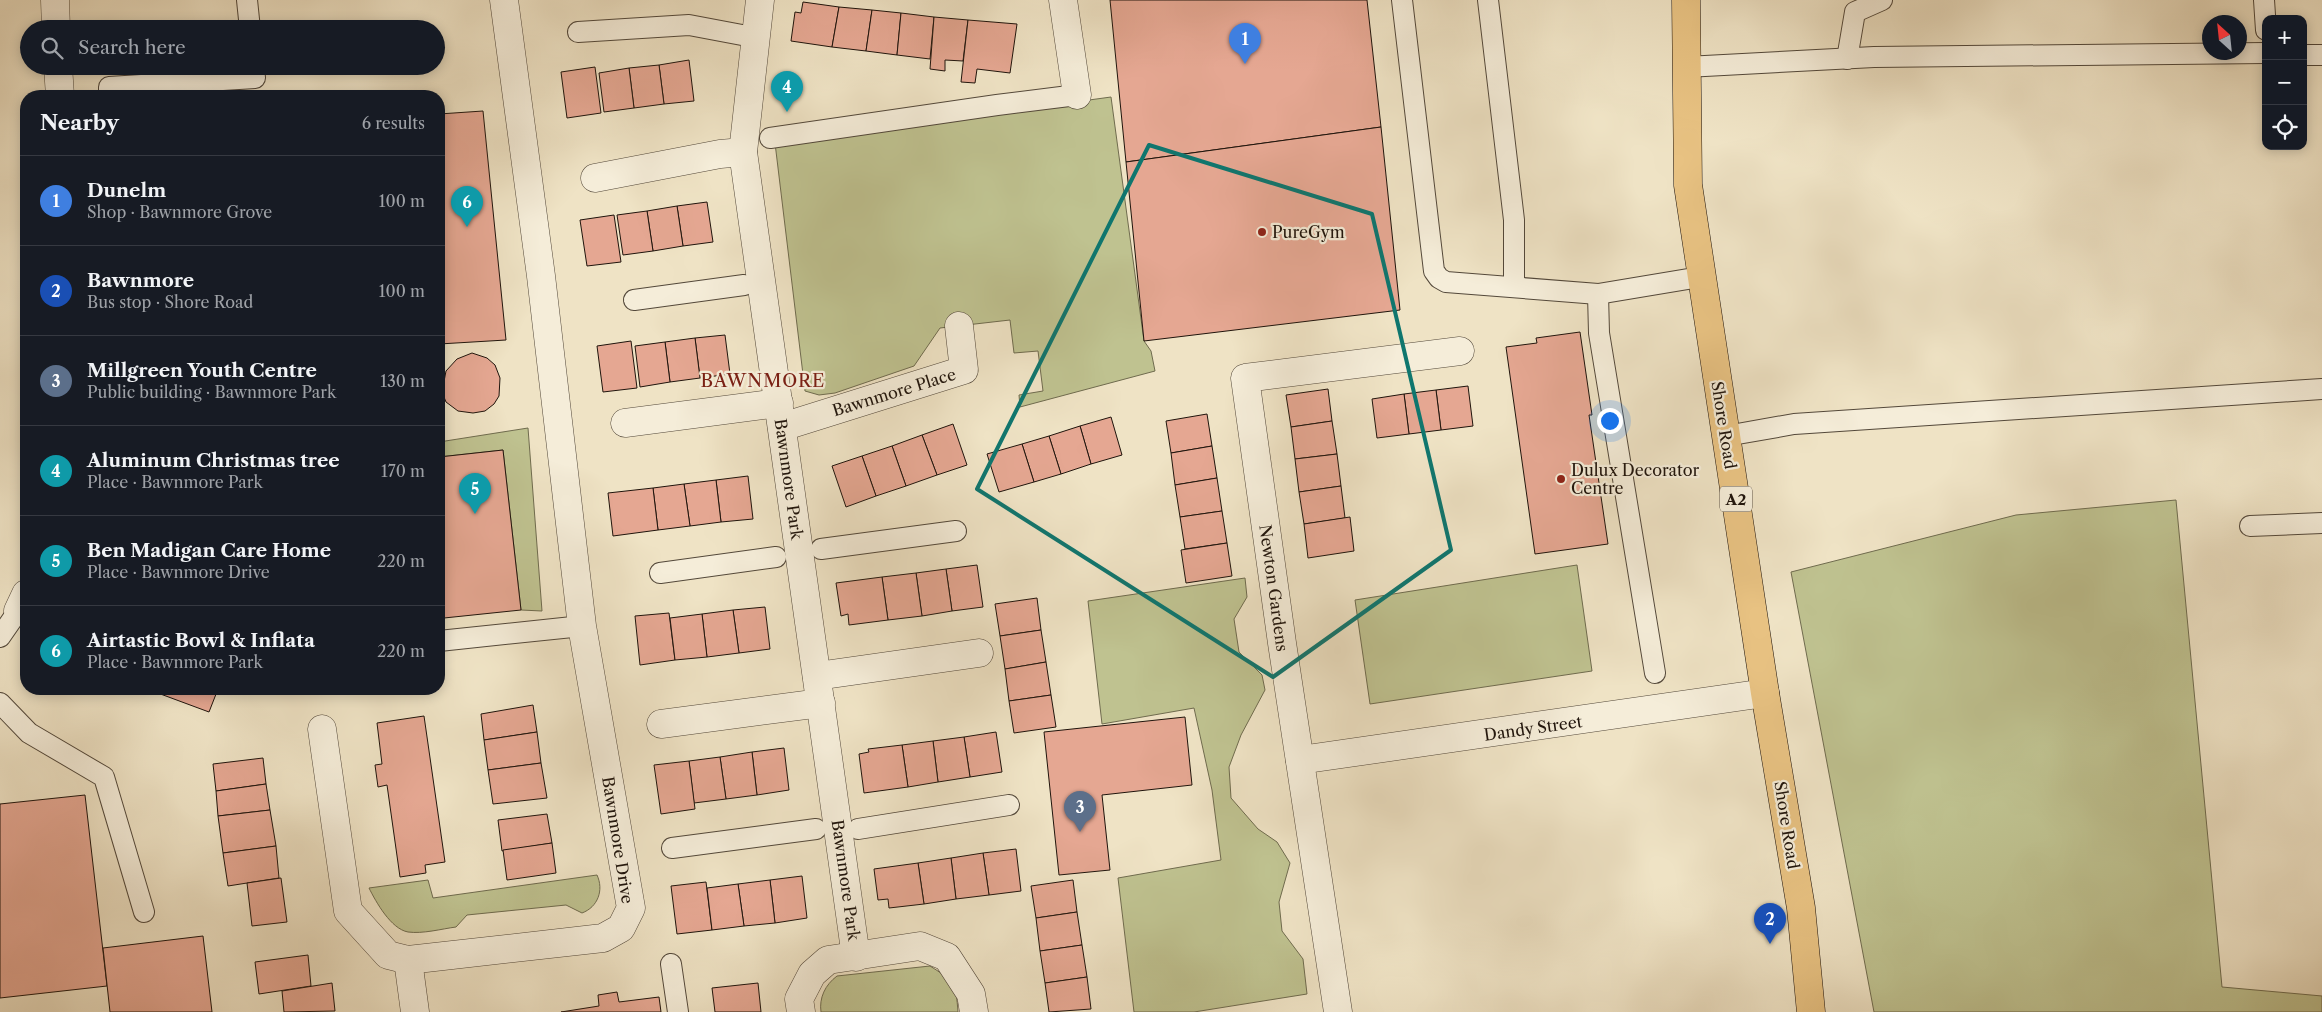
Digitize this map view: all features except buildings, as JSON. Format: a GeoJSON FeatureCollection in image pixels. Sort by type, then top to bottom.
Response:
{"type":"FeatureCollection","features":[{"type":"Feature","properties":{"kind":"main road","name":"Shore Road"},"geometry":{"type":"LineString","coordinates":[[1686,0],[1688,186],[1700,277],[1800,908],[1812,1007]]}},
{"type":"Feature","properties":{"kind":"street"},"geometry":{"type":"LineString","coordinates":[[54,0],[55,20]]}},
{"type":"Feature","properties":{"kind":"street","name":"Bawnmore Drive"},"geometry":{"type":"LineString","coordinates":[[322,729],[348,912],[388,955],[408,960],[603,938],[622,928],[631,908],[582,626],[540,276],[504,0]]}},
{"type":"Feature","properties":{"kind":"street","name":"Bawnmore Park"},"geometry":{"type":"LineString","coordinates":[[760,0],[743,152],[856,957]]}},
{"type":"Feature","properties":{"kind":"street"},"geometry":{"type":"LineString","coordinates":[[1063,0],[1077,95]]}},
{"type":"Feature","properties":{"kind":"street"},"geometry":{"type":"LineString","coordinates":[[59,75],[60,90]]}},
{"type":"Feature","properties":{"kind":"street"},"geometry":{"type":"LineString","coordinates":[[595,178],[720,154],[743,152]]}},
{"type":"Feature","properties":{"kind":"street","name":"Bawnmore Place"},"geometry":{"type":"LineString","coordinates":[[781,415],[964,370],[959,326]]}},
{"type":"Feature","properties":{"kind":"street","name":"Newton Gardens"},"geometry":{"type":"LineString","coordinates":[[1338,1012],[1245,378],[1460,351]]}},
{"type":"Feature","properties":{"kind":"street"},"geometry":{"type":"LineString","coordinates":[[625,422],[781,415]]}},
{"type":"Feature","properties":{"kind":"street"},"geometry":{"type":"LineString","coordinates":[[817,676],[979,653]]}},
{"type":"Feature","properties":{"kind":"street","name":"Dandy Street"},"geometry":{"type":"LineString","coordinates":[[1300,760],[1765,693]]}},
{"type":"Feature","properties":{"kind":"street"},"geometry":{"type":"LineString","coordinates":[[661,724],[821,703]]}},
{"type":"Feature","properties":{"kind":"street","name":"Bawnmore Park"},"geometry":{"type":"LineString","coordinates":[[801,1012],[799,999],[812,974],[828,960],[920,946],[947,957],[971,994],[974,1012]]}},
{"type":"Feature","properties":{"kind":"street"},"geometry":{"type":"LineString","coordinates":[[408,960],[415,1012]]}},
{"type":"Feature","properties":{"kind":"lane"},"geometry":{"type":"LineString","coordinates":[[247,0],[249,20]]}},
{"type":"Feature","properties":{"kind":"lane"},"geometry":{"type":"LineString","coordinates":[[1402,0],[1434,271],[1439,278],[1446,282],[1598,294],[1700,277]]}},
{"type":"Feature","properties":{"kind":"lane"},"geometry":{"type":"LineString","coordinates":[[1488,0],[1514,220],[1514,286]]}},
{"type":"Feature","properties":{"kind":"lane"},"geometry":{"type":"LineString","coordinates":[[1847,59],[1855,12],[1882,0]]}},
{"type":"Feature","properties":{"kind":"lane"},"geometry":{"type":"LineString","coordinates":[[2264,0],[2265,15]]}},
{"type":"Feature","properties":{"kind":"lane"},"geometry":{"type":"LineString","coordinates":[[578,32],[689,24],[742,35]]}},
{"type":"Feature","properties":{"kind":"lane"},"geometry":{"type":"LineString","coordinates":[[1686,68],[1847,59],[2262,53]]}},
{"type":"Feature","properties":{"kind":"lane"},"geometry":{"type":"LineString","coordinates":[[2307,55],[2322,56]]}},
{"type":"Feature","properties":{"kind":"lane"},"geometry":{"type":"LineString","coordinates":[[130,90],[255,78],[255,75]]}},
{"type":"Feature","properties":{"kind":"lane"},"geometry":{"type":"LineString","coordinates":[[770,138],[1077,95]]}},
{"type":"Feature","properties":{"kind":"lane"},"geometry":{"type":"LineString","coordinates":[[634,300],[744,285]]}},
{"type":"Feature","properties":{"kind":"lane"},"geometry":{"type":"LineString","coordinates":[[1598,294],[1599,333],[1655,673]]}},
{"type":"Feature","properties":{"kind":"lane"},"geometry":{"type":"LineString","coordinates":[[1726,436],[1794,424],[2322,388]]}},
{"type":"Feature","properties":{"kind":"lane"},"geometry":{"type":"LineString","coordinates":[[2250,526],[2322,523]]}},
{"type":"Feature","properties":{"kind":"lane"},"geometry":{"type":"LineString","coordinates":[[821,549],[956,531]]}},
{"type":"Feature","properties":{"kind":"lane"},"geometry":{"type":"LineString","coordinates":[[660,573],[776,558]]}},
{"type":"Feature","properties":{"kind":"lane"},"geometry":{"type":"LineString","coordinates":[[0,638],[20,606]]}},
{"type":"Feature","properties":{"kind":"lane"},"geometry":{"type":"LineString","coordinates":[[445,641],[582,626]]}},
{"type":"Feature","properties":{"kind":"lane"},"geometry":{"type":"LineString","coordinates":[[0,703],[29,733],[104,777],[144,912]]}},
{"type":"Feature","properties":{"kind":"lane"},"geometry":{"type":"LineString","coordinates":[[858,829],[1009,805]]}},
{"type":"Feature","properties":{"kind":"lane"},"geometry":{"type":"LineString","coordinates":[[672,848],[816,829]]}},
{"type":"Feature","properties":{"kind":"lane"},"geometry":{"type":"LineString","coordinates":[[671,964],[678,1012]]}},
{"type":"Feature","properties":{"kind":"highlighted area"},"geometry":{"type":"Polygon","coordinates":[[[1149,145],[1372,214],[1451,550],[1273,677],[977,489],[1149,145]]]}},
{"type":"Feature","properties":{"kind":"green space"},"geometry":{"type":"Polygon","coordinates":[[[1111,97],[1144,341],[1151,351],[1155,371],[1020,407],[1019,395],[1043,391],[1038,351],[1014,353],[1010,320],[940,328],[914,366],[835,393],[819,395],[805,391],[775,143],[1111,97]]]}},
{"type":"Feature","properties":{"kind":"green space"},"geometry":{"type":"Polygon","coordinates":[[[528,428],[542,611],[521,610],[503,450],[445,456],[445,441],[528,428]]]}},
{"type":"Feature","properties":{"kind":"green space"},"geometry":{"type":"Polygon","coordinates":[[[2176,500],[2222,987],[2322,996],[2322,1012],[1874,1012],[1791,572],[2016,515],[2176,500]]]}},
{"type":"Feature","properties":{"kind":"green space"},"geometry":{"type":"Polygon","coordinates":[[[1577,565],[1592,671],[1370,704],[1355,600],[1577,565]]]}},
{"type":"Feature","properties":{"kind":"green space"},"geometry":{"type":"Polygon","coordinates":[[[1245,578],[1247,597],[1234,619],[1239,652],[1262,675],[1265,690],[1241,735],[1229,767],[1231,798],[1258,829],[1277,842],[1290,863],[1279,902],[1282,931],[1303,959],[1307,994],[1194,1012],[1134,1012],[1118,878],[1221,860],[1212,790],[1194,708],[1102,724],[1088,601],[1245,578]]]}},
{"type":"Feature","properties":{"kind":"green space"},"geometry":{"type":"Polygon","coordinates":[[[597,875],[600,892],[592,907],[582,913],[566,905],[467,915],[456,927],[420,932],[408,932],[396,926],[385,914],[369,888],[428,880],[433,898],[597,875]]]}},
{"type":"Feature","properties":{"kind":"green space"},"geometry":{"type":"Polygon","coordinates":[[[930,966],[952,984],[955,989],[958,1012],[821,1012],[824,992],[829,983],[837,976],[930,966]]]}},
{"type":"Feature","properties":{"kind":"place","name":"Dunelm"},"geometry":{"type":"Point","coordinates":[1245,64]}},
{"type":"Feature","properties":{"kind":"place","name":"Aluminum Christmas tree"},"geometry":{"type":"Point","coordinates":[787,112]}},
{"type":"Feature","properties":{"kind":"place","name":"Airtastic Bowl & Inflata"},"geometry":{"type":"Point","coordinates":[467,227]}},
{"type":"Feature","properties":{"kind":"place","name":"PureGym"},"geometry":{"type":"Point","coordinates":[1262,232]}},
{"type":"Feature","properties":{"kind":"place","name":"Dulux Decorator Centre"},"geometry":{"type":"Point","coordinates":[1561,479]}},
{"type":"Feature","properties":{"kind":"place","name":"Ben Madigan Care Home"},"geometry":{"type":"Point","coordinates":[475,514]}},
{"type":"Feature","properties":{"kind":"place","name":"Millgreen Youth Centre"},"geometry":{"type":"Point","coordinates":[1080,832]}},
{"type":"Feature","properties":{"kind":"place","name":"Bawnmore"},"geometry":{"type":"Point","coordinates":[1770,944]}},
{"type":"Feature","properties":{"kind":"district","name":"BAWNMORE"},"geometry":{"type":"Point","coordinates":[763,381]}}]}
